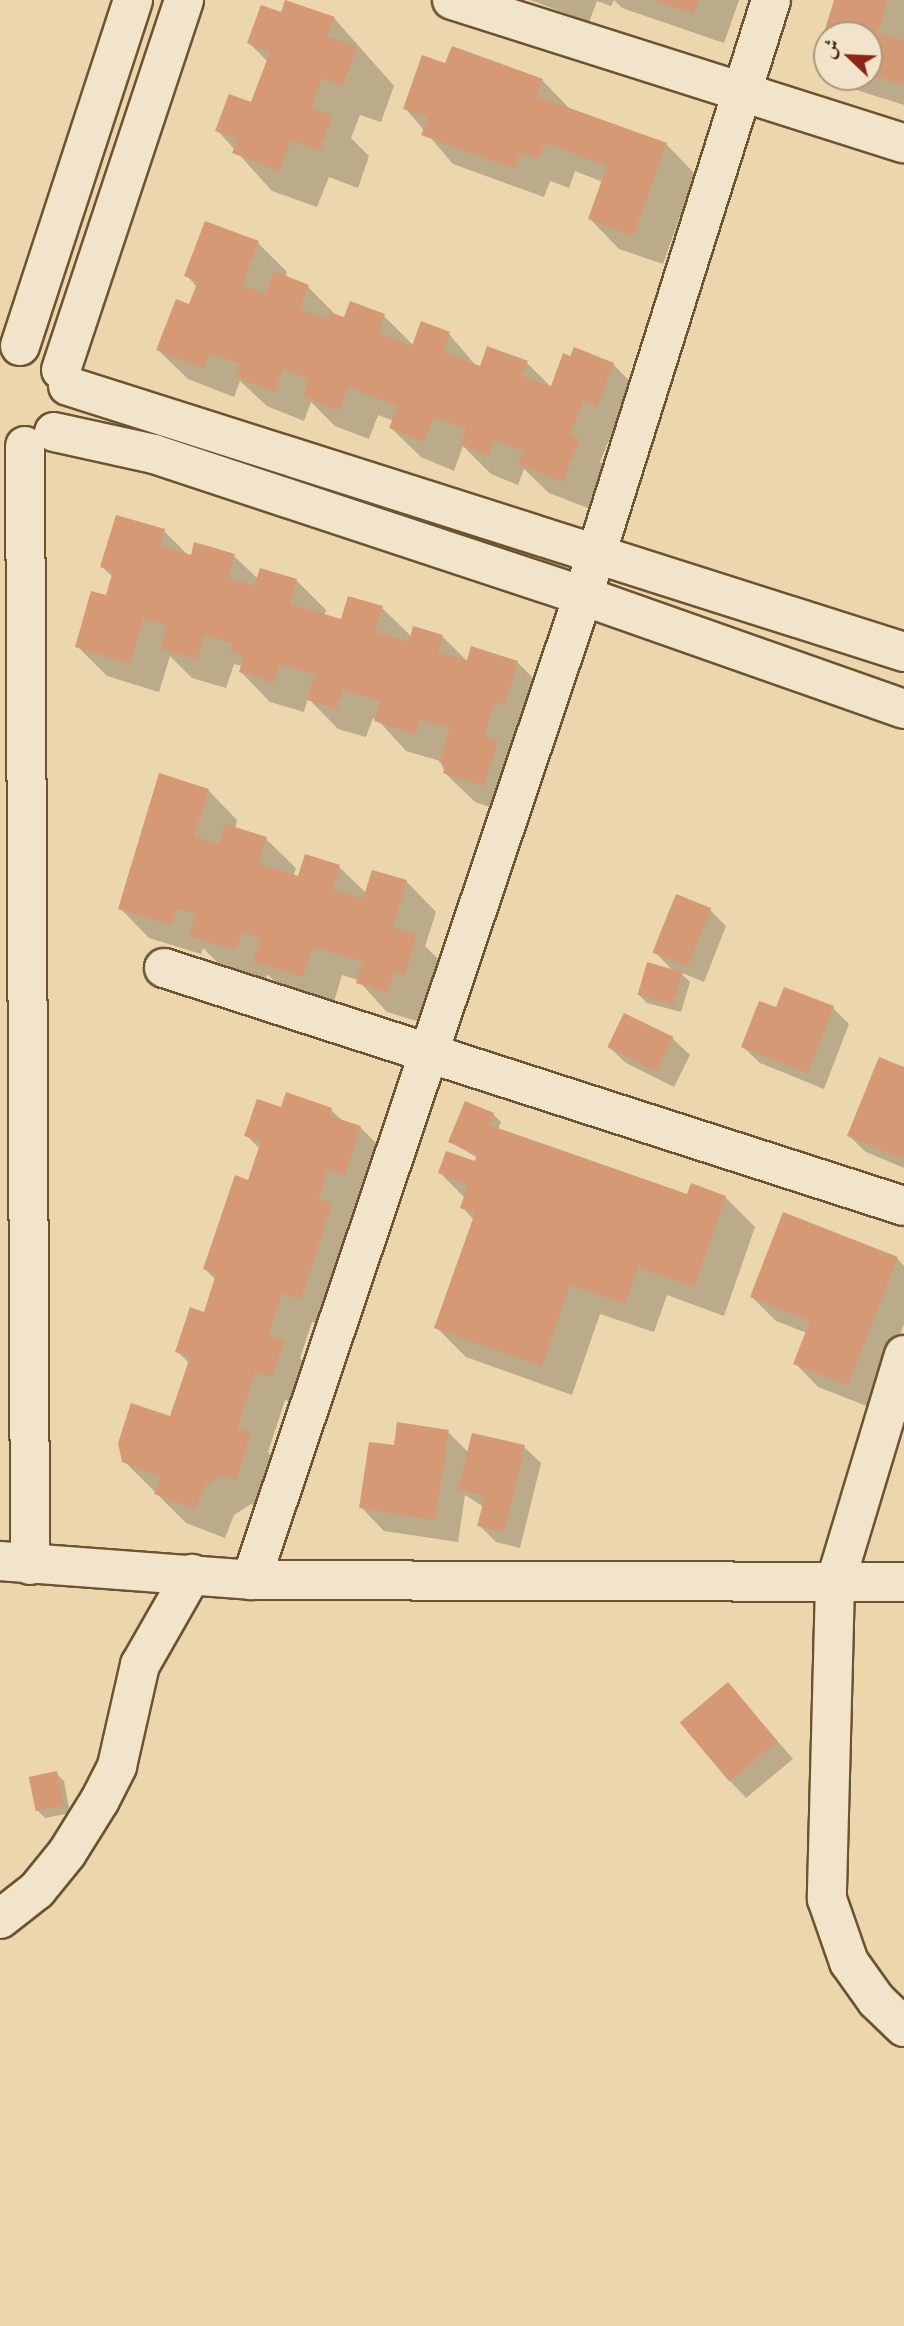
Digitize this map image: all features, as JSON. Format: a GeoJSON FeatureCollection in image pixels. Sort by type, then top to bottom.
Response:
{"type":"FeatureCollection","features":[{"type":"Feature","properties":{"kind":"street"},"geometry":{"type":"LineString","coordinates":[[18,444],[68,403],[64,378],[51,358],[10,349],[133,0]]}},
{"type":"Feature","properties":{"kind":"street"},"geometry":{"type":"LineString","coordinates":[[64,378],[184,0]]}},
{"type":"Feature","properties":{"kind":"street"},"geometry":{"type":"LineString","coordinates":[[452,0],[904,143]]}},
{"type":"Feature","properties":{"kind":"street"},"geometry":{"type":"LineString","coordinates":[[251,1580],[583,596],[771,0]]}},
{"type":"Feature","properties":{"kind":"street"},"geometry":{"type":"LineString","coordinates":[[64,378],[596,554],[904,652]]}},
{"type":"Feature","properties":{"kind":"street"},"geometry":{"type":"LineString","coordinates":[[18,444],[154,454],[583,596],[904,709]]}},
{"type":"Feature","properties":{"kind":"street"},"geometry":{"type":"LineString","coordinates":[[18,444],[15,1563],[251,1580],[835,1584],[904,1582]]}},
{"type":"Feature","properties":{"kind":"street"},"geometry":{"type":"LineString","coordinates":[[164,968],[904,1206]]}},
{"type":"Feature","properties":{"kind":"street"},"geometry":{"type":"LineString","coordinates":[[904,1355],[835,1584],[827,1899],[849,1962],[876,2000],[904,2026]]}},
{"type":"Feature","properties":{"kind":"street"},"geometry":{"type":"LineString","coordinates":[[0,1919],[37,1889],[60,1863],[100,1800],[117,1766],[140,1665],[192,1574]]}},
{"type":"Feature","properties":{"kind":"building"},"geometry":{"type":"Polygon","coordinates":[[[285,0],[335,17],[327,36],[357,47],[343,86],[322,78],[311,108],[332,116],[320,151],[291,140],[279,171],[232,153],[238,139],[215,131],[229,94],[251,102],[270,52],[247,43],[261,5],[281,12],[285,0]]]}},
{"type":"Feature","properties":{"kind":"building"},"geometry":{"type":"Polygon","coordinates":[[[654,0],[699,0],[694,14],[654,0]]]}},
{"type":"Feature","properties":{"kind":"building"},"geometry":{"type":"Polygon","coordinates":[[[834,0],[888,0],[881,21],[827,21],[834,0]]]}},
{"type":"Feature","properties":{"kind":"building"},"geometry":{"type":"Polygon","coordinates":[[[883,35],[904,41],[904,85],[883,78],[883,35]]]}},
{"type":"Feature","properties":{"kind":"building"},"geometry":{"type":"Polygon","coordinates":[[[452,46],[543,79],[536,96],[667,143],[633,236],[588,219],[607,166],[545,143],[539,159],[520,153],[515,169],[421,135],[428,117],[403,109],[422,55],[445,63],[452,46]]]}},
{"type":"Feature","properties":{"kind":"building"},"geometry":{"type":"Polygon","coordinates":[[[205,221],[259,241],[242,285],[266,294],[274,271],[309,285],[300,309],[327,320],[330,312],[344,317],[350,301],[385,314],[378,333],[412,346],[421,321],[450,332],[443,352],[480,366],[487,346],[528,361],[522,376],[551,386],[563,353],[570,356],[574,347],[614,363],[597,407],[583,401],[570,435],[580,439],[563,482],[518,464],[523,451],[495,440],[488,456],[460,445],[466,429],[434,416],[424,442],[389,428],[398,406],[348,387],[339,411],[303,396],[309,379],[283,369],[275,392],[235,377],[240,364],[210,353],[204,368],[156,350],[176,299],[189,304],[198,281],[184,276],[205,221]]]}},
{"type":"Feature","properties":{"kind":"building"},"geometry":{"type":"Polygon","coordinates":[[[116,515],[165,529],[160,545],[191,555],[194,542],[235,554],[228,578],[254,586],[260,568],[297,579],[290,604],[341,619],[348,596],[383,606],[375,632],[409,642],[413,626],[443,635],[438,652],[467,660],[471,646],[518,661],[505,705],[494,702],[484,736],[498,741],[484,786],[443,773],[446,764],[439,762],[450,728],[420,719],[416,734],[374,721],[380,701],[343,689],[337,709],[307,700],[315,675],[280,664],[274,683],[239,672],[244,656],[230,651],[232,643],[204,635],[197,660],[160,648],[167,626],[143,619],[130,664],[75,647],[91,591],[106,595],[113,571],[100,567],[116,515]]]}},
{"type":"Feature","properties":{"kind":"building"},"geometry":{"type":"Polygon","coordinates":[[[159,773],[209,789],[194,836],[219,844],[225,824],[267,837],[259,864],[298,876],[305,854],[340,865],[333,890],[363,899],[372,870],[407,880],[393,927],[417,935],[405,975],[394,971],[387,993],[356,983],[362,961],[313,947],[303,977],[253,962],[260,937],[242,932],[236,950],[189,936],[196,914],[177,909],[172,925],[118,909],[159,773]]]}},
{"type":"Feature","properties":{"kind":"building"},"geometry":{"type":"Polygon","coordinates":[[[676,894],[711,908],[688,967],[652,952],[676,894]]]}},
{"type":"Feature","properties":{"kind":"building"},"geometry":{"type":"Polygon","coordinates":[[[647,962],[683,972],[673,1005],[638,995],[647,962]]]}},
{"type":"Feature","properties":{"kind":"building"},"geometry":{"type":"Polygon","coordinates":[[[784,987],[834,1006],[808,1073],[741,1047],[759,1001],[776,1007],[784,987]]]}},
{"type":"Feature","properties":{"kind":"building"},"geometry":{"type":"Polygon","coordinates":[[[624,1013],[673,1037],[657,1071],[607,1047],[624,1013]]]}},
{"type":"Feature","properties":{"kind":"building"},"geometry":{"type":"Polygon","coordinates":[[[879,1057],[904,1067],[904,1159],[847,1136],[879,1057]]]}},
{"type":"Feature","properties":{"kind":"building"},"geometry":{"type":"Polygon","coordinates":[[[286,1092],[332,1108],[330,1116],[361,1126],[345,1175],[328,1169],[318,1199],[332,1204],[301,1299],[282,1293],[268,1335],[285,1340],[272,1377],[255,1372],[237,1428],[251,1433],[236,1480],[221,1475],[205,1486],[196,1509],[154,1494],[161,1477],[122,1462],[118,1443],[131,1403],[170,1416],[190,1357],[175,1352],[190,1307],[204,1312],[216,1274],[203,1269],[235,1175],[248,1180],[261,1141],[244,1136],[257,1099],[281,1107],[286,1092]]]}},
{"type":"Feature","properties":{"kind":"building"},"geometry":{"type":"Polygon","coordinates":[[[465,1101],[494,1113],[489,1125],[687,1194],[691,1183],[726,1196],[694,1287],[638,1267],[625,1304],[570,1285],[542,1366],[434,1328],[475,1213],[460,1208],[468,1184],[438,1173],[446,1151],[475,1161],[477,1154],[448,1142],[465,1101]]]}},
{"type":"Feature","properties":{"kind":"building"},"geometry":{"type":"Polygon","coordinates":[[[783,1212],[898,1257],[848,1385],[793,1364],[810,1321],[750,1297],[783,1212]]]}},
{"type":"Feature","properties":{"kind":"building"},"geometry":{"type":"Polygon","coordinates":[[[397,1422],[449,1430],[435,1520],[359,1508],[369,1442],[394,1445],[397,1422]]]}},
{"type":"Feature","properties":{"kind":"building"},"geometry":{"type":"Polygon","coordinates":[[[472,1433],[525,1445],[504,1532],[477,1526],[485,1496],[458,1489],[472,1433]]]}},
{"type":"Feature","properties":{"kind":"building"},"geometry":{"type":"Polygon","coordinates":[[[728,1682],[777,1741],[729,1781],[680,1722],[728,1682]]]}},
{"type":"Feature","properties":{"kind":"building"},"geometry":{"type":"Polygon","coordinates":[[[57,1771],[64,1805],[36,1811],[29,1777],[57,1771]]]}}]}
